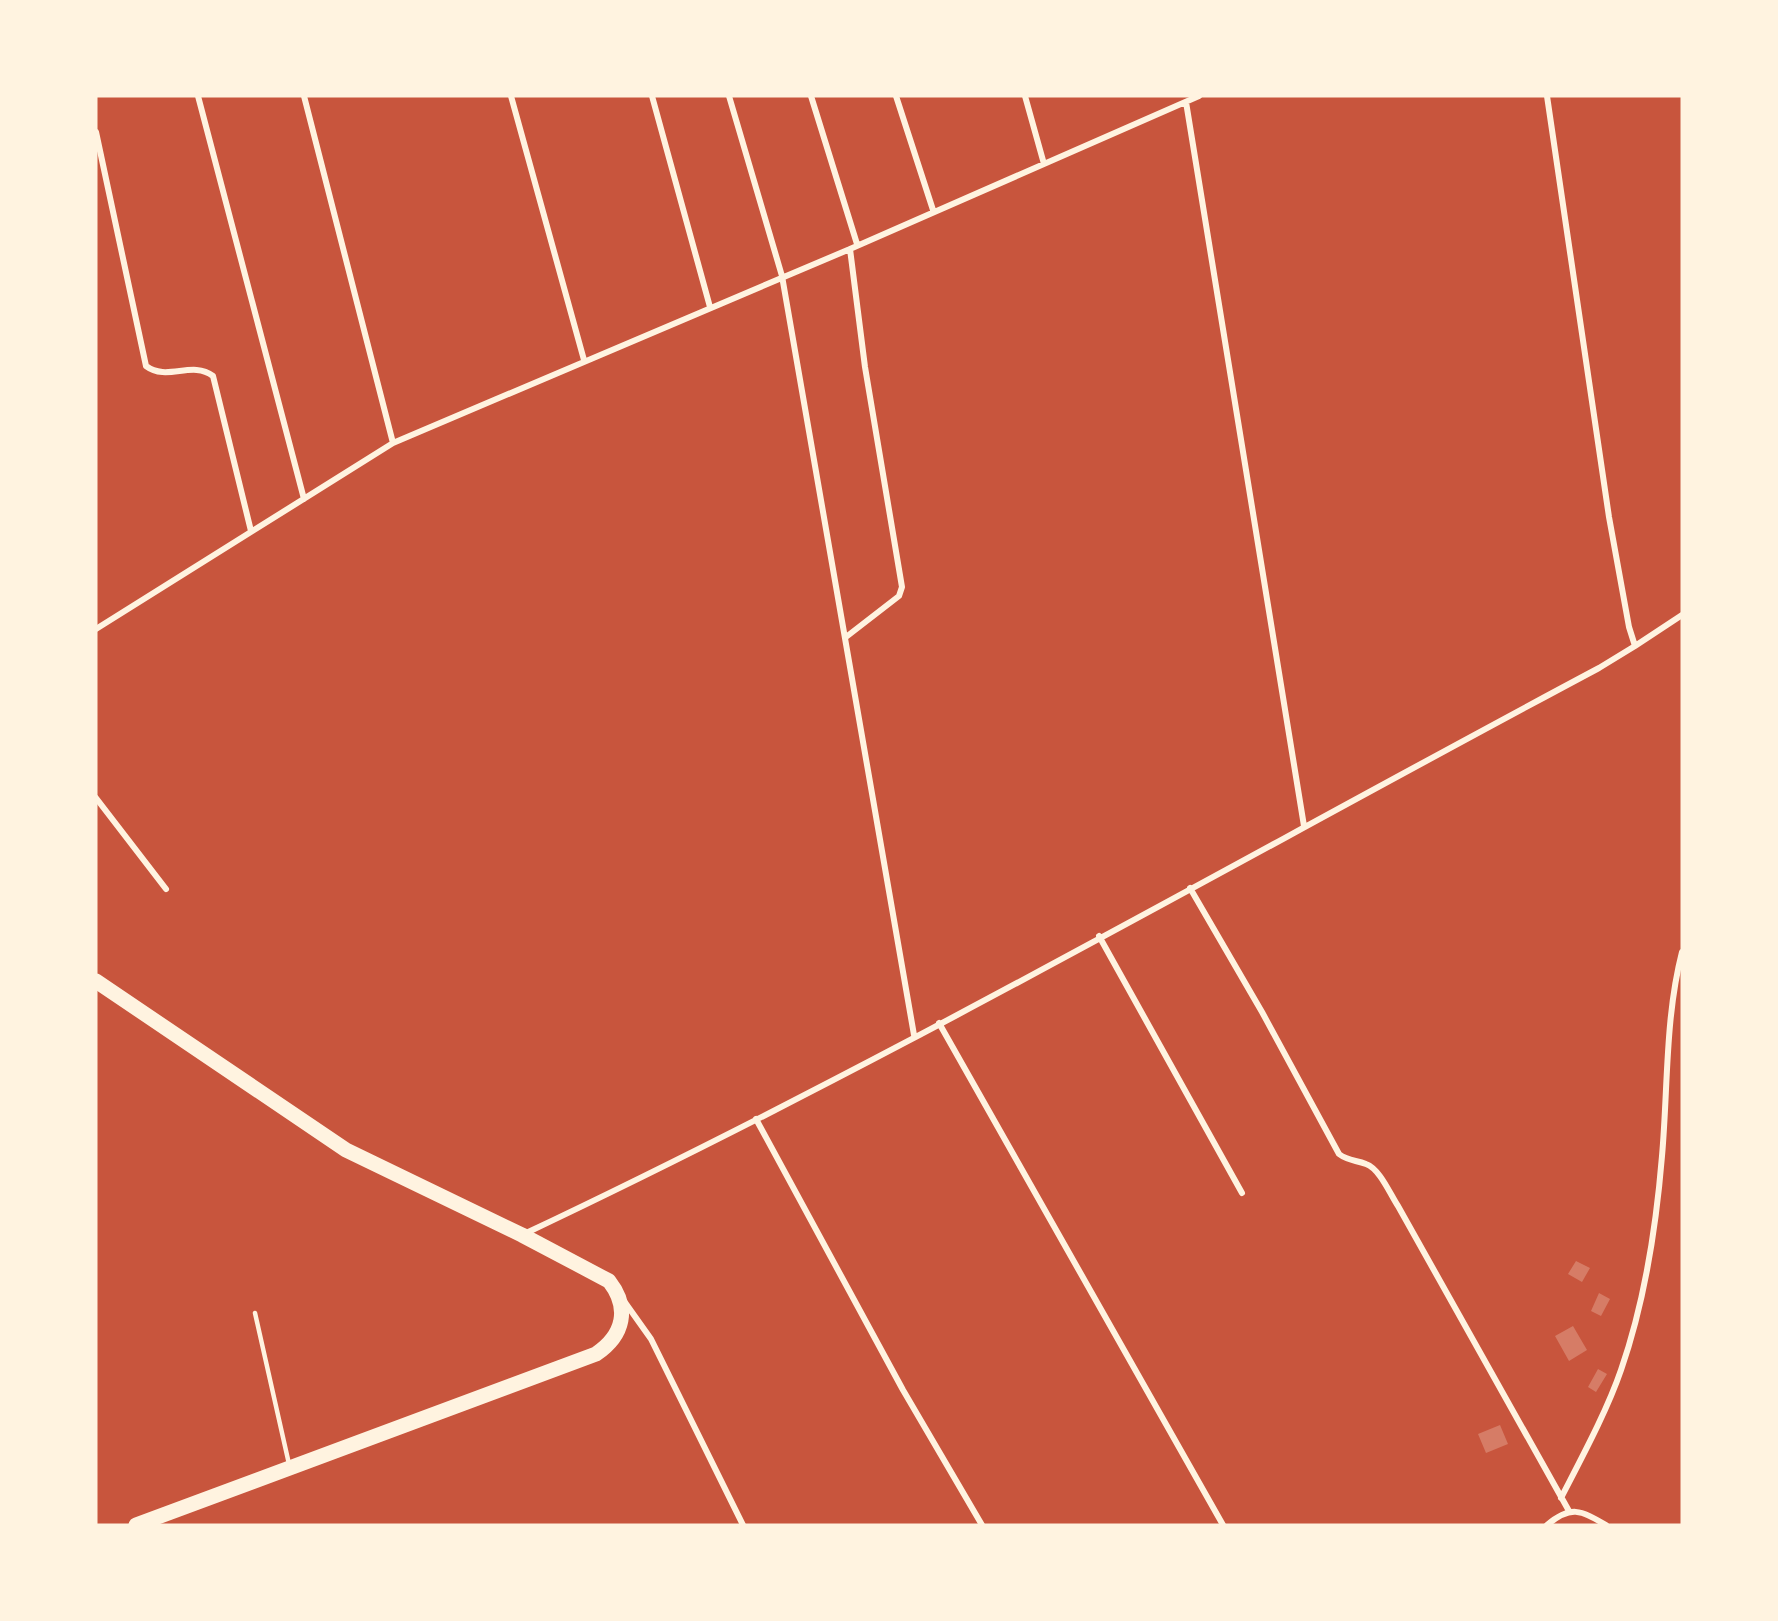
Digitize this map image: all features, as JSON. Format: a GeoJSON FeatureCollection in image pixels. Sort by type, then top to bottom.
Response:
{"type":"FeatureCollection","features":[{"type":"Feature","properties":{"kind":"main road"},"geometry":{"type":"LineString","coordinates":[[96,981],[346,1150],[522,1234],[609,1281],[618,1294],[620,1323],[617,1335],[611,1344],[596,1354],[136,1525]]}},
{"type":"Feature","properties":{"kind":"street"},"geometry":{"type":"LineString","coordinates":[[198,96],[304,499]]}},
{"type":"Feature","properties":{"kind":"street"},"geometry":{"type":"LineString","coordinates":[[304,96],[393,443]]}},
{"type":"Feature","properties":{"kind":"street"},"geometry":{"type":"LineString","coordinates":[[511,96],[584,360]]}},
{"type":"Feature","properties":{"kind":"street"},"geometry":{"type":"LineString","coordinates":[[652,96],[710,307]]}},
{"type":"Feature","properties":{"kind":"street"},"geometry":{"type":"LineString","coordinates":[[729,96],[782,276],[914,1035]]}},
{"type":"Feature","properties":{"kind":"street"},"geometry":{"type":"LineString","coordinates":[[811,96],[856,244]]}},
{"type":"Feature","properties":{"kind":"street"},"geometry":{"type":"LineString","coordinates":[[897,96],[933,210]]}},
{"type":"Feature","properties":{"kind":"street"},"geometry":{"type":"LineString","coordinates":[[1025,96],[1044,164]]}},
{"type":"Feature","properties":{"kind":"street"},"geometry":{"type":"LineString","coordinates":[[96,629],[393,443],[850,249],[856,244],[933,210],[1199,96]]}},
{"type":"Feature","properties":{"kind":"street"},"geometry":{"type":"LineString","coordinates":[[1547,96],[1609,517],[1629,627],[1635,646]]}},
{"type":"Feature","properties":{"kind":"street"},"geometry":{"type":"LineString","coordinates":[[1186,102],[1304,825]]}},
{"type":"Feature","properties":{"kind":"street"},"geometry":{"type":"LineString","coordinates":[[96,132],[146,366],[162,373],[197,368],[213,376],[251,531]]}},
{"type":"Feature","properties":{"kind":"street"},"geometry":{"type":"LineString","coordinates":[[846,637],[899,597],[902,587],[865,367],[850,249]]}},
{"type":"Feature","properties":{"kind":"street"},"geometry":{"type":"LineString","coordinates":[[522,1234],[663,1168],[939,1023],[1599,668],[1682,615]]}},
{"type":"Feature","properties":{"kind":"street"},"geometry":{"type":"LineString","coordinates":[[96,798],[166,889]]}},
{"type":"Feature","properties":{"kind":"street"},"geometry":{"type":"LineString","coordinates":[[1190,888],[1262,1012],[1339,1154],[1348,1160],[1365,1163],[1373,1168],[1398,1206],[1569,1510]]}},
{"type":"Feature","properties":{"kind":"street"},"geometry":{"type":"LineString","coordinates":[[1099,936],[1242,1192]]}},
{"type":"Feature","properties":{"kind":"street"},"geometry":{"type":"LineString","coordinates":[[1561,1498],[1621,1372],[1643,1296],[1654,1233],[1673,1009],[1682,952]]}},
{"type":"Feature","properties":{"kind":"street"},"geometry":{"type":"LineString","coordinates":[[939,1023],[1223,1525]]}},
{"type":"Feature","properties":{"kind":"street"},"geometry":{"type":"LineString","coordinates":[[756,1119],[903,1390],[982,1525]]}},
{"type":"Feature","properties":{"kind":"street"},"geometry":{"type":"LineString","coordinates":[[618,1294],[651,1339],[743,1525]]}},
{"type":"Feature","properties":{"kind":"street"},"geometry":{"type":"LineString","coordinates":[[1547,1525],[1569,1510],[1581,1512],[1606,1525]]}},
{"type":"Feature","properties":{"kind":"lane"},"geometry":{"type":"LineString","coordinates":[[255,1313],[290,1467]]}},
{"type":"Feature","properties":{"kind":"building"},"geometry":{"type":"Polygon","coordinates":[[[1576,1261],[1590,1268],[1582,1282],[1568,1274],[1576,1261]]]}},
{"type":"Feature","properties":{"kind":"building"},"geometry":{"type":"Polygon","coordinates":[[[1599,1293],[1610,1299],[1601,1316],[1591,1311],[1599,1293]]]}},
{"type":"Feature","properties":{"kind":"building"},"geometry":{"type":"Polygon","coordinates":[[[1573,1326],[1587,1350],[1569,1361],[1555,1336],[1573,1326]]]}},
{"type":"Feature","properties":{"kind":"building"},"geometry":{"type":"Polygon","coordinates":[[[1598,1369],[1607,1374],[1596,1392],[1588,1387],[1598,1369]]]}},
{"type":"Feature","properties":{"kind":"building"},"geometry":{"type":"Polygon","coordinates":[[[1500,1425],[1508,1444],[1486,1453],[1478,1434],[1500,1425]]]}}]}
